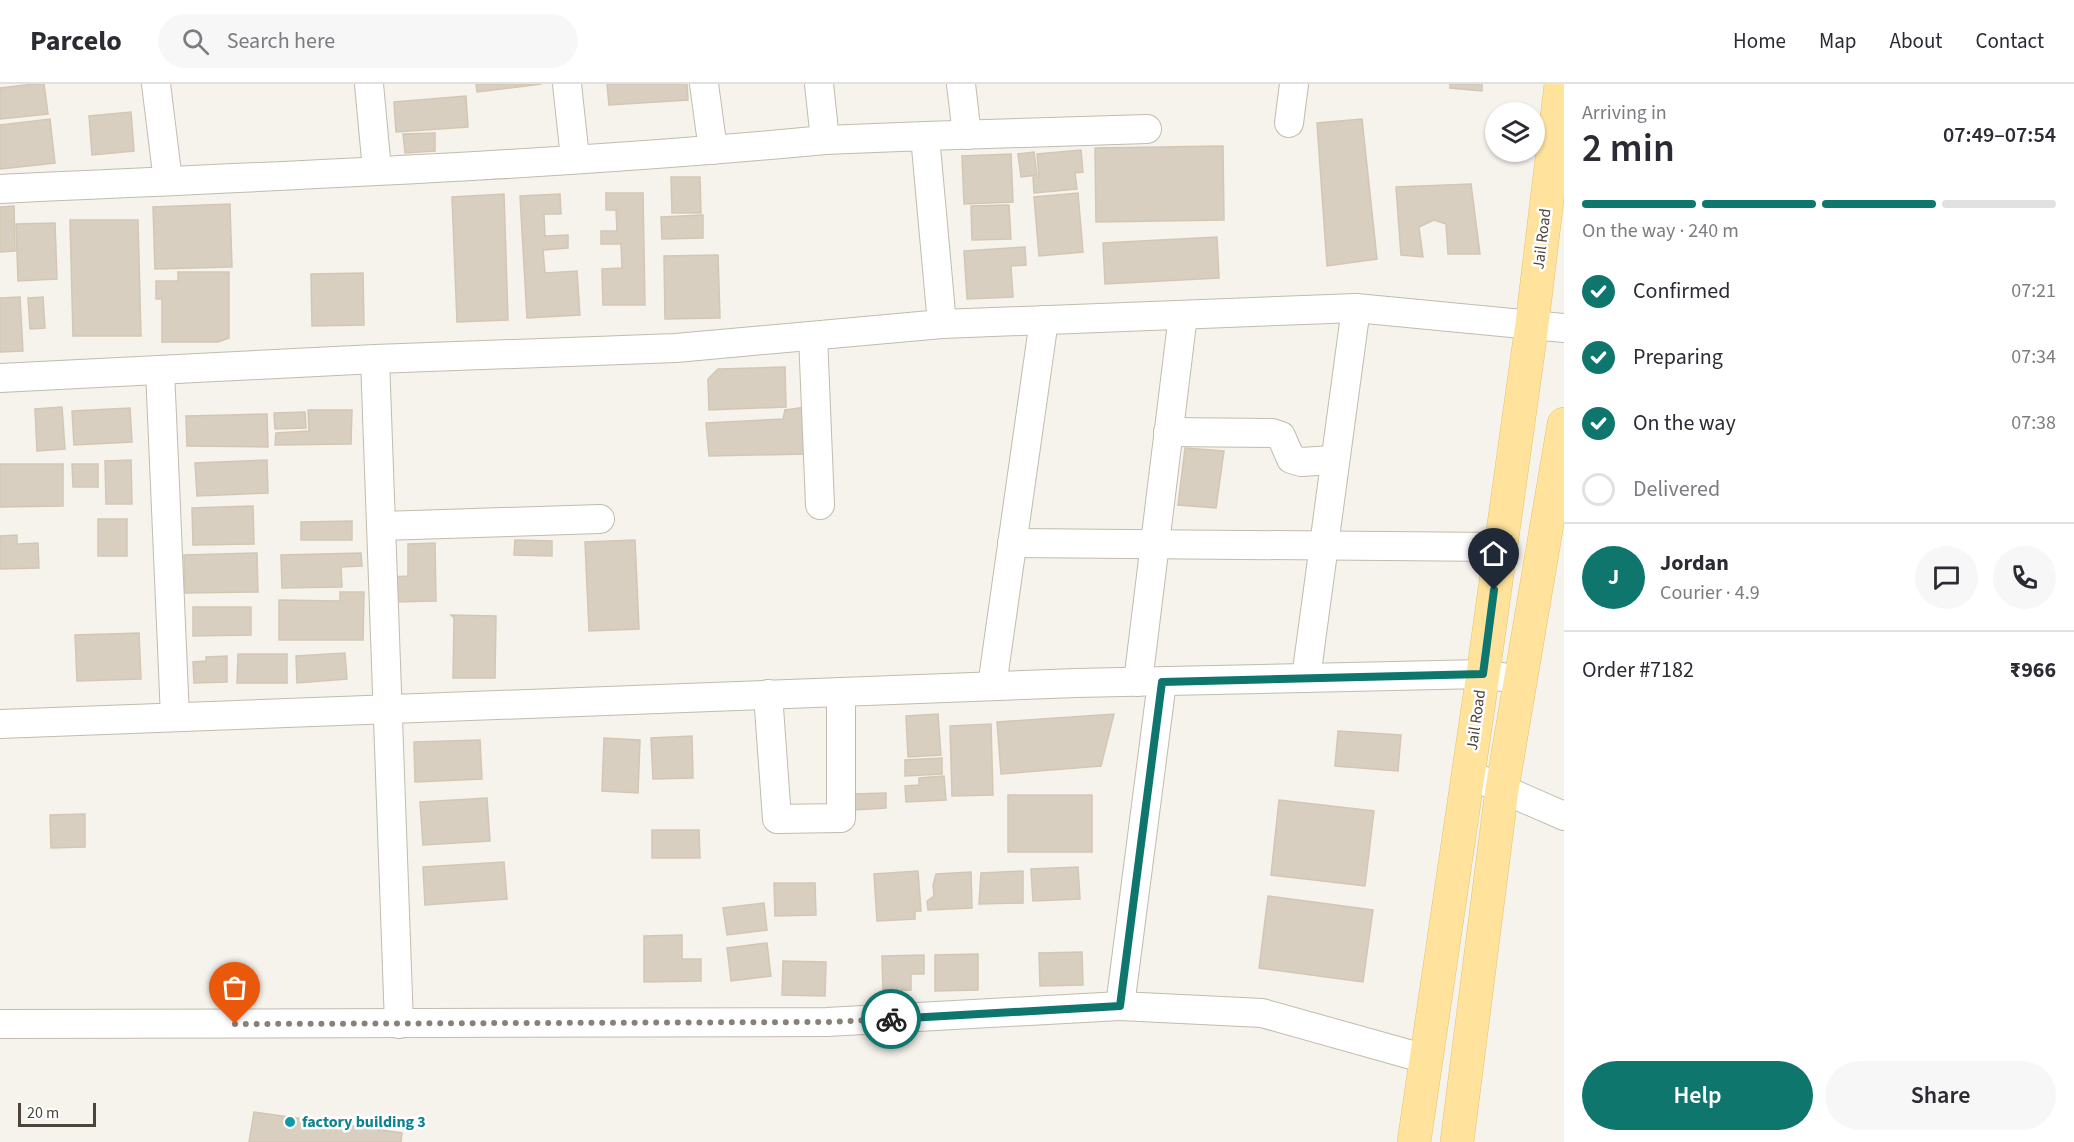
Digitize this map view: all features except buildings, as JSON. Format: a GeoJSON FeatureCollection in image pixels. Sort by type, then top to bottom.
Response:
{"type":"FeatureCollection","features":[{"type":"Feature","properties":{"kind":"main road","name":"Jail Road"},"geometry":{"type":"LineString","coordinates":[[1414,1142],[1532,324],[1557,175],[1561,84]]}},
{"type":"Feature","properties":{"kind":"main road"},"geometry":{"type":"LineString","coordinates":[[1458,1142],[1502,789],[1564,424]]}},
{"type":"Feature","properties":{"kind":"street"},"geometry":{"type":"LineString","coordinates":[[156,84],[168,181]]}},
{"type":"Feature","properties":{"kind":"street"},"geometry":{"type":"LineString","coordinates":[[369,84],[377,170]]}},
{"type":"Feature","properties":{"kind":"street"},"geometry":{"type":"LineString","coordinates":[[567,84],[575,158]]}},
{"type":"Feature","properties":{"kind":"street"},"geometry":{"type":"LineString","coordinates":[[704,84],[713,150]]}},
{"type":"Feature","properties":{"kind":"street"},"geometry":{"type":"LineString","coordinates":[[819,84],[825,140]]}},
{"type":"Feature","properties":{"kind":"street"},"geometry":{"type":"LineString","coordinates":[[961,84],[967,135]]}},
{"type":"Feature","properties":{"kind":"street"},"geometry":{"type":"LineString","coordinates":[[1289,123],[1294,84]]}},
{"type":"Feature","properties":{"kind":"street"},"geometry":{"type":"LineString","coordinates":[[0,189],[377,170],[713,150],[825,140],[1147,129]]}},
{"type":"Feature","properties":{"kind":"street"},"geometry":{"type":"LineString","coordinates":[[925,136],[942,324]]}},
{"type":"Feature","properties":{"kind":"street"},"geometry":{"type":"LineString","coordinates":[[1306,678],[1356,308]]}},
{"type":"Feature","properties":{"kind":"street"},"geometry":{"type":"LineString","coordinates":[[0,378],[375,359],[676,348],[942,324],[1356,308],[1564,328]]}},
{"type":"Feature","properties":{"kind":"street"},"geometry":{"type":"LineString","coordinates":[[1120,1006],[1150,682],[1154,544],[1183,315]]}},
{"type":"Feature","properties":{"kind":"street"},"geometry":{"type":"LineString","coordinates":[[992,686],[1044,320]]}},
{"type":"Feature","properties":{"kind":"street"},"geometry":{"type":"LineString","coordinates":[[813,336],[820,505]]}},
{"type":"Feature","properties":{"kind":"street"},"geometry":{"type":"LineString","coordinates":[[375,359],[399,1024]]}},
{"type":"Feature","properties":{"kind":"street"},"geometry":{"type":"LineString","coordinates":[[159,370],[175,717]]}},
{"type":"Feature","properties":{"kind":"street"},"geometry":{"type":"LineString","coordinates":[[1168,432],[1272,433],[1281,436],[1291,459],[1301,462],[1334,460]]}},
{"type":"Feature","properties":{"kind":"street"},"geometry":{"type":"LineString","coordinates":[[381,526],[600,519]]}},
{"type":"Feature","properties":{"kind":"street"},"geometry":{"type":"LineString","coordinates":[[1012,543],[1500,547]]}},
{"type":"Feature","properties":{"kind":"street"},"geometry":{"type":"LineString","coordinates":[[0,724],[992,686],[1483,674],[1521,680]]}},
{"type":"Feature","properties":{"kind":"street"},"geometry":{"type":"LineString","coordinates":[[768,694],[777,819],[841,818],[841,692]]}},
{"type":"Feature","properties":{"kind":"street"},"geometry":{"type":"LineString","coordinates":[[1468,774],[1564,816]]}},
{"type":"Feature","properties":{"kind":"street"},"geometry":{"type":"LineString","coordinates":[[0,1024],[827,1022],[1120,1006],[1262,1013],[1426,1059]]}},
{"type":"Feature","properties":{"kind":"way so far"},"geometry":{"type":"LineString","coordinates":[[235,1024],[827,1022],[891,1019]]}},
{"type":"Feature","properties":{"kind":"place","name":"factory building 3"},"geometry":{"type":"Point","coordinates":[290,1122]}},
{"type":"Feature","properties":{"kind":"route"},"geometry":{"type":"LineString","coordinates":[[891,1019],[1120,1006],[1162,682],[1483,674],[1494,590]]}}]}
